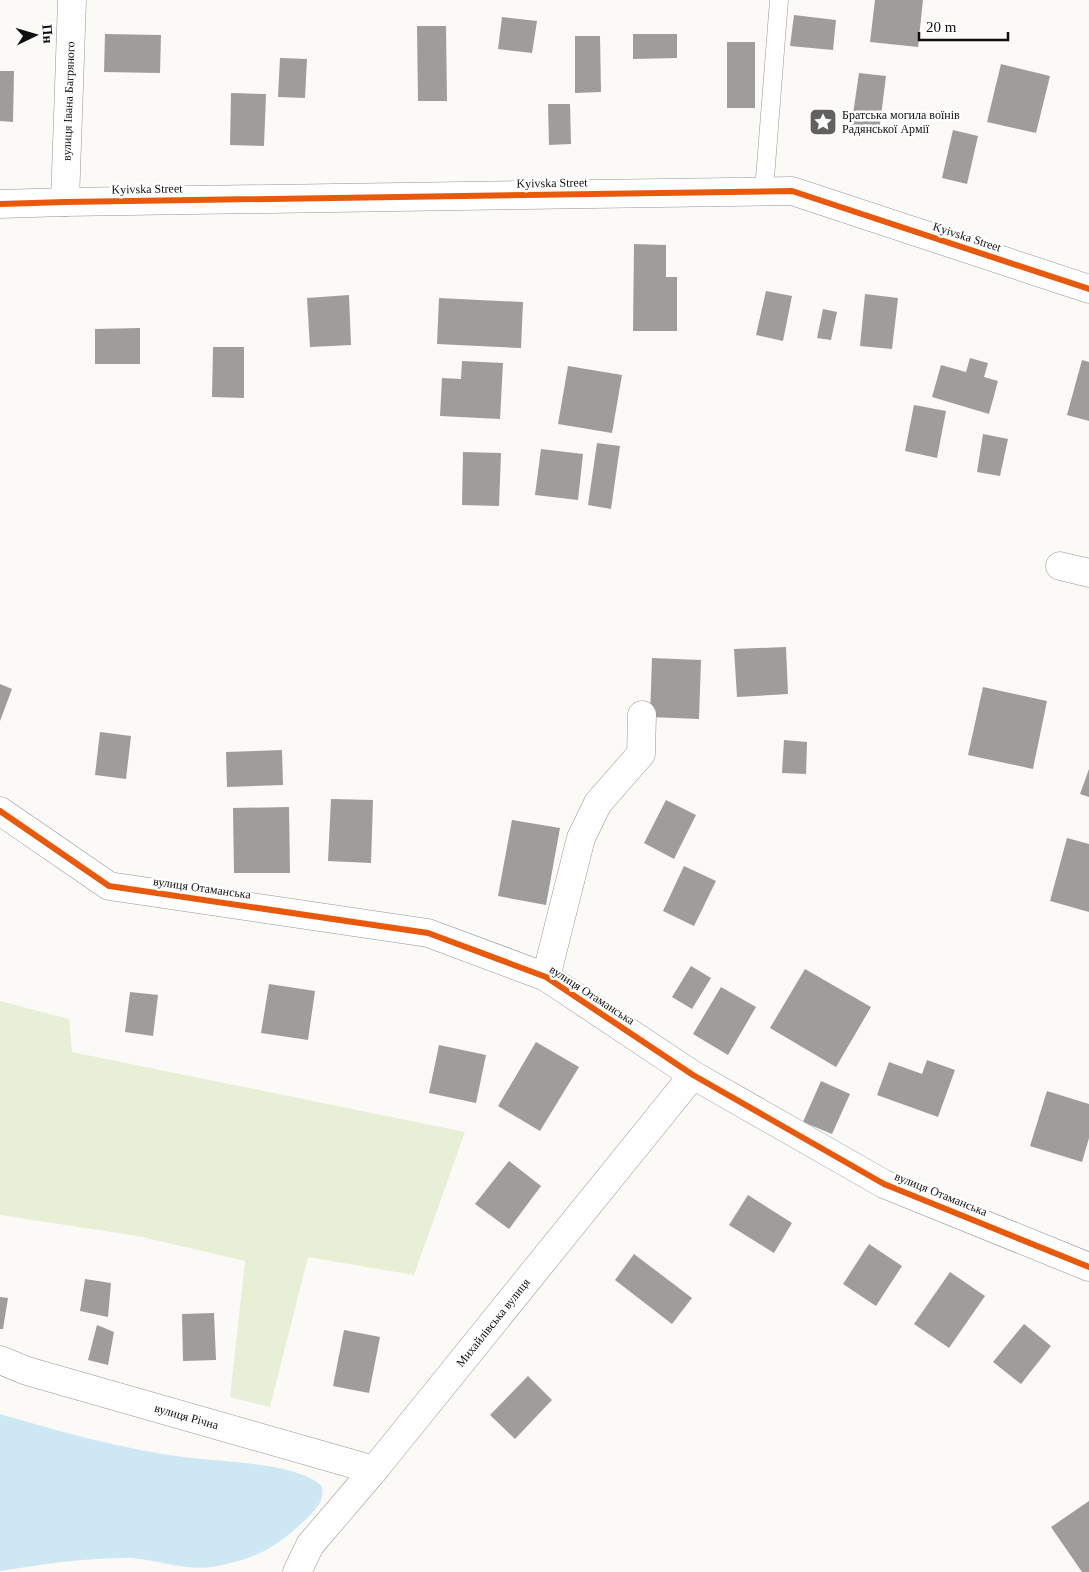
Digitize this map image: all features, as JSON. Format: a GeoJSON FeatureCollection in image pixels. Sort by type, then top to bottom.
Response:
{"type":"FeatureCollection","features":[{"type":"Feature","properties":{"kind":"street","name":"вулиця Івана Багряного"},"geometry":{"type":"LineString","coordinates":[[65,202],[72,0]]}},
{"type":"Feature","properties":{"kind":"street","name":"Kyivska Street"},"geometry":{"type":"LineString","coordinates":[[0,204],[792,191],[1089,289]]}},
{"type":"Feature","properties":{"kind":"street"},"geometry":{"type":"LineString","coordinates":[[1060,566],[1089,574]]}},
{"type":"Feature","properties":{"kind":"street","name":"вулиця Отаманська"},"geometry":{"type":"LineString","coordinates":[[546,977],[581,838],[598,803],[641,754],[642,716]]}},
{"type":"Feature","properties":{"kind":"street","name":"вулиця Отаманська"},"geometry":{"type":"LineString","coordinates":[[0,811],[110,886],[428,933],[546,977],[693,1076],[884,1184],[1089,1266]]}},
{"type":"Feature","properties":{"kind":"street","name":"Михайлівська вулиця"},"geometry":{"type":"LineString","coordinates":[[297,1572],[310,1545],[374,1470],[693,1076]]}},
{"type":"Feature","properties":{"kind":"street","name":"вулиця Річна"},"geometry":{"type":"LineString","coordinates":[[0,1360],[27,1371],[374,1470]]}},
{"type":"Feature","properties":{"kind":"lane"},"geometry":{"type":"LineString","coordinates":[[764,191],[779,0]]}},
{"type":"Feature","properties":{"kind":"green space"},"geometry":{"type":"Polygon","coordinates":[[[0,1001],[69,1019],[72,1052],[465,1132],[414,1275],[308,1257],[270,1407],[230,1397],[245,1261],[138,1236],[0,1215],[0,1001]]]}},
{"type":"Feature","properties":{"kind":"water"},"geometry":{"type":"Polygon","coordinates":[[[0,1414],[85,1437],[143,1450],[185,1457],[241,1462],[295,1472],[321,1485],[322,1498],[312,1513],[288,1535],[266,1550],[239,1561],[211,1567],[192,1568],[142,1559],[115,1558],[66,1561],[0,1571],[0,1414]]]}},
{"type":"Feature","properties":{"kind":"building"},"geometry":{"type":"Polygon","coordinates":[[[875,0],[923,0],[918,47],[870,42],[875,0]]]}},
{"type":"Feature","properties":{"kind":"building"},"geometry":{"type":"Polygon","coordinates":[[[794,15],[836,20],[833,50],[790,46],[794,15]]]}},
{"type":"Feature","properties":{"kind":"building"},"geometry":{"type":"Polygon","coordinates":[[[502,17],[537,21],[532,53],[498,49],[502,17]]]}},
{"type":"Feature","properties":{"kind":"building"},"geometry":{"type":"Polygon","coordinates":[[[417,26],[446,26],[447,101],[418,101],[417,26]]]}},
{"type":"Feature","properties":{"kind":"building"},"geometry":{"type":"Polygon","coordinates":[[[105,34],[161,35],[160,73],[104,72],[105,34]]]}},
{"type":"Feature","properties":{"kind":"building"},"geometry":{"type":"Polygon","coordinates":[[[633,34],[677,34],[677,58],[633,59],[633,34]]]}},
{"type":"Feature","properties":{"kind":"building"},"geometry":{"type":"Polygon","coordinates":[[[575,36],[600,36],[601,92],[575,93],[575,36]]]}},
{"type":"Feature","properties":{"kind":"building"},"geometry":{"type":"Polygon","coordinates":[[[727,42],[755,42],[755,108],[727,108],[727,42]]]}},
{"type":"Feature","properties":{"kind":"building"},"geometry":{"type":"Polygon","coordinates":[[[280,58],[307,59],[305,98],[278,97],[280,58]]]}},
{"type":"Feature","properties":{"kind":"building"},"geometry":{"type":"Polygon","coordinates":[[[1001,64],[1050,76],[1036,133],[987,122],[1001,64]]]}},
{"type":"Feature","properties":{"kind":"building"},"geometry":{"type":"Polygon","coordinates":[[[0,71],[14,71],[13,122],[0,121],[0,71]]]}},
{"type":"Feature","properties":{"kind":"building"},"geometry":{"type":"Polygon","coordinates":[[[859,73],[886,76],[879,132],[851,128],[859,73]]]}},
{"type":"Feature","properties":{"kind":"building"},"geometry":{"type":"Polygon","coordinates":[[[231,93],[266,94],[264,146],[230,145],[231,93]]]}},
{"type":"Feature","properties":{"kind":"building"},"geometry":{"type":"Polygon","coordinates":[[[548,104],[570,104],[571,144],[549,145],[548,104]]]}},
{"type":"Feature","properties":{"kind":"building"},"geometry":{"type":"Polygon","coordinates":[[[953,130],[978,136],[967,184],[942,178],[953,130]]]}},
{"type":"Feature","properties":{"kind":"building"},"geometry":{"type":"Polygon","coordinates":[[[634,244],[666,245],[666,277],[677,277],[677,331],[633,331],[634,244]]]}},
{"type":"Feature","properties":{"kind":"building"},"geometry":{"type":"Polygon","coordinates":[[[766,291],[792,296],[783,341],[756,335],[766,291]]]}},
{"type":"Feature","properties":{"kind":"building"},"geometry":{"type":"Polygon","coordinates":[[[865,294],[898,298],[892,349],[860,346],[865,294]]]}},
{"type":"Feature","properties":{"kind":"building"},"geometry":{"type":"Polygon","coordinates":[[[349,295],[351,345],[310,347],[307,298],[349,295]]]}},
{"type":"Feature","properties":{"kind":"building"},"geometry":{"type":"Polygon","coordinates":[[[439,298],[523,302],[521,348],[437,344],[439,298]]]}},
{"type":"Feature","properties":{"kind":"building"},"geometry":{"type":"Polygon","coordinates":[[[823,309],[837,312],[831,340],[817,338],[823,309]]]}},
{"type":"Feature","properties":{"kind":"building"},"geometry":{"type":"Polygon","coordinates":[[[140,328],[140,364],[95,364],[95,329],[140,328]]]}},
{"type":"Feature","properties":{"kind":"building"},"geometry":{"type":"Polygon","coordinates":[[[213,347],[244,347],[244,398],[212,397],[213,347]]]}},
{"type":"Feature","properties":{"kind":"building"},"geometry":{"type":"Polygon","coordinates":[[[970,358],[988,363],[984,377],[998,381],[989,414],[932,397],[941,365],[966,372],[970,358]]]}},
{"type":"Feature","properties":{"kind":"building"},"geometry":{"type":"Polygon","coordinates":[[[1082,360],[1089,362],[1089,421],[1067,415],[1082,360]]]}},
{"type":"Feature","properties":{"kind":"building"},"geometry":{"type":"Polygon","coordinates":[[[462,361],[503,363],[500,419],[440,416],[442,378],[461,379],[462,361]]]}},
{"type":"Feature","properties":{"kind":"building"},"geometry":{"type":"Polygon","coordinates":[[[568,366],[622,375],[612,433],[558,424],[568,366]]]}},
{"type":"Feature","properties":{"kind":"building"},"geometry":{"type":"Polygon","coordinates":[[[914,405],[946,411],[937,458],[905,451],[914,405]]]}},
{"type":"Feature","properties":{"kind":"building"},"geometry":{"type":"Polygon","coordinates":[[[983,434],[1008,439],[1000,476],[977,472],[983,434]]]}},
{"type":"Feature","properties":{"kind":"building"},"geometry":{"type":"Polygon","coordinates":[[[597,443],[620,446],[611,509],[588,505],[597,443]]]}},
{"type":"Feature","properties":{"kind":"building"},"geometry":{"type":"Polygon","coordinates":[[[541,449],[583,454],[578,500],[535,495],[541,449]]]}},
{"type":"Feature","properties":{"kind":"building"},"geometry":{"type":"Polygon","coordinates":[[[463,452],[501,453],[499,506],[462,505],[463,452]]]}},
{"type":"Feature","properties":{"kind":"building"},"geometry":{"type":"Polygon","coordinates":[[[786,647],[788,694],[737,697],[734,649],[786,647]]]}},
{"type":"Feature","properties":{"kind":"building"},"geometry":{"type":"Polygon","coordinates":[[[652,658],[701,660],[699,719],[650,717],[652,658]]]}},
{"type":"Feature","properties":{"kind":"building"},"geometry":{"type":"Polygon","coordinates":[[[0,684],[12,689],[0,721],[0,684]]]}},
{"type":"Feature","properties":{"kind":"building"},"geometry":{"type":"Polygon","coordinates":[[[983,687],[1047,701],[1033,769],[968,755],[983,687]]]}},
{"type":"Feature","properties":{"kind":"building"},"geometry":{"type":"Polygon","coordinates":[[[100,732],[131,736],[126,779],[95,775],[100,732]]]}},
{"type":"Feature","properties":{"kind":"building"},"geometry":{"type":"Polygon","coordinates":[[[784,740],[807,742],[806,774],[782,773],[784,740]]]}},
{"type":"Feature","properties":{"kind":"building"},"geometry":{"type":"Polygon","coordinates":[[[282,750],[283,785],[227,787],[226,752],[282,750]]]}},
{"type":"Feature","properties":{"kind":"building"},"geometry":{"type":"Polygon","coordinates":[[[1089,769],[1089,797],[1080,794],[1089,769]]]}},
{"type":"Feature","properties":{"kind":"building"},"geometry":{"type":"Polygon","coordinates":[[[331,799],[373,800],[371,863],[328,861],[331,799]]]}},
{"type":"Feature","properties":{"kind":"building"},"geometry":{"type":"Polygon","coordinates":[[[666,800],[696,815],[674,859],[644,843],[666,800]]]}},
{"type":"Feature","properties":{"kind":"building"},"geometry":{"type":"Polygon","coordinates":[[[289,807],[290,873],[234,873],[233,808],[289,807]]]}},
{"type":"Feature","properties":{"kind":"building"},"geometry":{"type":"Polygon","coordinates":[[[512,820],[560,828],[546,905],[498,896],[512,820]]]}},
{"type":"Feature","properties":{"kind":"building"},"geometry":{"type":"Polygon","coordinates":[[[1067,838],[1089,844],[1089,912],[1050,901],[1067,838]]]}},
{"type":"Feature","properties":{"kind":"building"},"geometry":{"type":"Polygon","coordinates":[[[684,866],[716,881],[694,926],[663,911],[684,866]]]}},
{"type":"Feature","properties":{"kind":"building"},"geometry":{"type":"Polygon","coordinates":[[[691,966],[711,978],[692,1009],[672,997],[691,966]]]}},
{"type":"Feature","properties":{"kind":"building"},"geometry":{"type":"Polygon","coordinates":[[[805,969],[871,1007],[836,1067],[770,1028],[805,969]]]}},
{"type":"Feature","properties":{"kind":"building"},"geometry":{"type":"Polygon","coordinates":[[[269,984],[315,991],[308,1040],[261,1033],[269,984]]]}},
{"type":"Feature","properties":{"kind":"building"},"geometry":{"type":"Polygon","coordinates":[[[721,987],[756,1007],[728,1055],[693,1034],[721,987]]]}},
{"type":"Feature","properties":{"kind":"building"},"geometry":{"type":"Polygon","coordinates":[[[130,992],[158,995],[153,1036],[125,1032],[130,992]]]}},
{"type":"Feature","properties":{"kind":"building"},"geometry":{"type":"Polygon","coordinates":[[[536,1042],[579,1067],[540,1131],[498,1106],[536,1042]]]}},
{"type":"Feature","properties":{"kind":"building"},"geometry":{"type":"Polygon","coordinates":[[[439,1045],[486,1055],[476,1103],[429,1093],[439,1045]]]}},
{"type":"Feature","properties":{"kind":"building"},"geometry":{"type":"Polygon","coordinates":[[[927,1060],[955,1070],[938,1117],[877,1095],[889,1062],[922,1074],[927,1060]]]}},
{"type":"Feature","properties":{"kind":"building"},"geometry":{"type":"Polygon","coordinates":[[[821,1081],[850,1094],[832,1134],[803,1122],[821,1081]]]}},
{"type":"Feature","properties":{"kind":"building"},"geometry":{"type":"Polygon","coordinates":[[[1047,1091],[1089,1104],[1089,1138],[1082,1162],[1030,1146],[1047,1091]]]}},
{"type":"Feature","properties":{"kind":"building"},"geometry":{"type":"Polygon","coordinates":[[[509,1161],[541,1186],[509,1229],[475,1204],[509,1161]]]}},
{"type":"Feature","properties":{"kind":"building"},"geometry":{"type":"Polygon","coordinates":[[[748,1195],[792,1223],[774,1253],[729,1225],[748,1195]]]}},
{"type":"Feature","properties":{"kind":"building"},"geometry":{"type":"Polygon","coordinates":[[[869,1244],[902,1266],[876,1306],[843,1284],[869,1244]]]}},
{"type":"Feature","properties":{"kind":"building"},"geometry":{"type":"Polygon","coordinates":[[[634,1254],[692,1298],[672,1324],[615,1280],[634,1254]]]}},
{"type":"Feature","properties":{"kind":"building"},"geometry":{"type":"Polygon","coordinates":[[[950,1272],[985,1296],[949,1348],[914,1324],[950,1272]]]}},
{"type":"Feature","properties":{"kind":"building"},"geometry":{"type":"Polygon","coordinates":[[[85,1279],[111,1283],[108,1317],[80,1311],[85,1279]]]}},
{"type":"Feature","properties":{"kind":"building"},"geometry":{"type":"Polygon","coordinates":[[[0,1297],[8,1298],[3,1329],[0,1329],[0,1297]]]}},
{"type":"Feature","properties":{"kind":"building"},"geometry":{"type":"Polygon","coordinates":[[[214,1313],[216,1360],[183,1361],[182,1314],[214,1313]]]}},
{"type":"Feature","properties":{"kind":"building"},"geometry":{"type":"Polygon","coordinates":[[[1024,1324],[1051,1346],[1021,1384],[993,1362],[1024,1324]]]}},
{"type":"Feature","properties":{"kind":"building"},"geometry":{"type":"Polygon","coordinates":[[[97,1325],[114,1332],[108,1365],[88,1360],[97,1325]]]}},
{"type":"Feature","properties":{"kind":"building"},"geometry":{"type":"Polygon","coordinates":[[[344,1330],[380,1337],[369,1393],[333,1386],[344,1330]]]}},
{"type":"Feature","properties":{"kind":"building"},"geometry":{"type":"Polygon","coordinates":[[[528,1376],[552,1400],[515,1439],[490,1415],[528,1376]]]}},
{"type":"Feature","properties":{"kind":"building"},"geometry":{"type":"Polygon","coordinates":[[[1089,1501],[1089,1572],[1082,1572],[1051,1527],[1089,1501]]]}},
{"type":"Feature","properties":{"kind":"cycle path"},"geometry":{"type":"LineString","coordinates":[[0,204],[792,191],[1089,289]]}},
{"type":"Feature","properties":{"kind":"cycle path"},"geometry":{"type":"LineString","coordinates":[[0,811],[109,886],[428,933],[546,977],[693,1075],[884,1184],[1089,1267]]}},
{"type":"Feature","properties":{"kind":"place","name":"Братська могила воїнів Радянської Армії"},"geometry":{"type":"Point","coordinates":[823,122]}}]}
